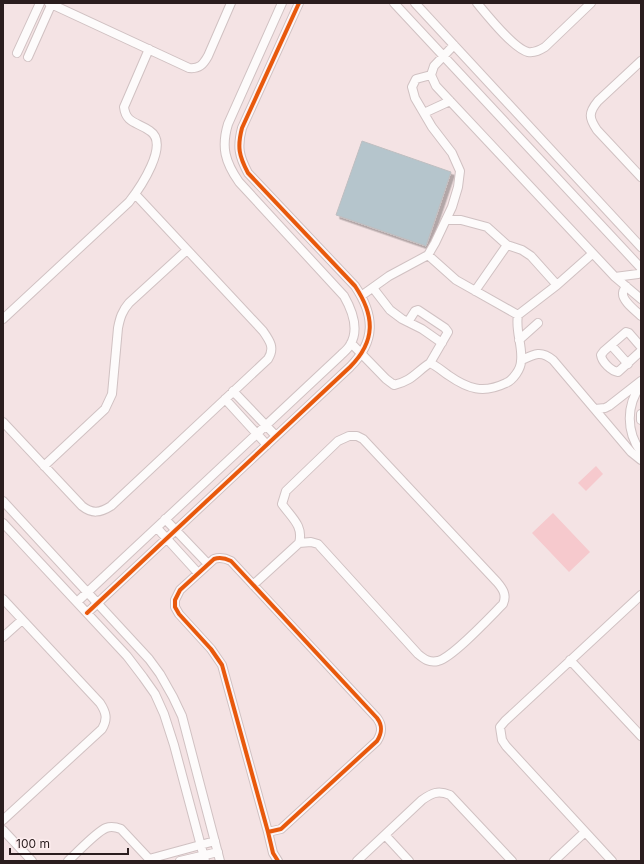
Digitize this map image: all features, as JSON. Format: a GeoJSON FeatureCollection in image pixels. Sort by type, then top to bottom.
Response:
{"type":"FeatureCollection","features":[{"type":"Feature","properties":{"kind":"street"},"geometry":{"type":"LineString","coordinates":[[17,53],[40,3]]}},
{"type":"Feature","properties":{"kind":"street"},"geometry":{"type":"LineString","coordinates":[[28,58],[51,3],[189,68],[200,67],[208,56],[231,3]]}},
{"type":"Feature","properties":{"kind":"street"},"geometry":{"type":"LineString","coordinates":[[77,602],[342,355],[351,343],[354,332],[354,319],[344,296],[239,182],[230,169],[225,149],[224,136],[234,107],[282,3]]}},
{"type":"Feature","properties":{"kind":"street"},"geometry":{"type":"LineString","coordinates":[[87,613],[350,367],[361,354],[368,339],[370,326],[369,312],[362,296],[355,286],[248,172],[242,162],[239,151],[239,140],[247,116],[298,3]]}},
{"type":"Feature","properties":{"kind":"street"},"geometry":{"type":"LineString","coordinates":[[394,3],[641,268]]}},
{"type":"Feature","properties":{"kind":"street"},"geometry":{"type":"LineString","coordinates":[[415,3],[641,247]]}},
{"type":"Feature","properties":{"kind":"street"},"geometry":{"type":"LineString","coordinates":[[476,3],[514,44],[527,52],[534,52],[545,46],[591,3]]}},
{"type":"Feature","properties":{"kind":"street"},"geometry":{"type":"LineString","coordinates":[[454,45],[434,66],[431,75],[436,86],[592,254],[615,277],[641,299]]}},
{"type":"Feature","properties":{"kind":"street"},"geometry":{"type":"LineString","coordinates":[[3,319],[129,202],[143,182],[156,154],[158,146],[150,131],[131,122],[124,112],[124,107],[149,49]]}},
{"type":"Feature","properties":{"kind":"street"},"geometry":{"type":"LineString","coordinates":[[641,61],[598,101],[592,108],[590,115],[591,122],[597,130],[641,178]]}},
{"type":"Feature","properties":{"kind":"street"},"geometry":{"type":"LineString","coordinates":[[362,296],[389,276],[428,255],[452,207],[458,187],[460,171],[452,153],[415,98],[412,87],[416,79],[431,75]]}},
{"type":"Feature","properties":{"kind":"street"},"geometry":{"type":"LineString","coordinates":[[424,113],[450,101]]}},
{"type":"Feature","properties":{"kind":"street"},"geometry":{"type":"LineString","coordinates":[[3,422],[87,510],[98,512],[111,506],[268,359],[271,354],[272,347],[263,331],[135,194]]}},
{"type":"Feature","properties":{"kind":"street"},"geometry":{"type":"LineString","coordinates":[[262,206],[273,198]]}},
{"type":"Feature","properties":{"kind":"street"},"geometry":{"type":"LineString","coordinates":[[446,220],[461,220],[487,227],[507,245],[522,250],[531,256],[557,285]]}},
{"type":"Feature","properties":{"kind":"street"},"geometry":{"type":"LineString","coordinates":[[475,291],[507,245]]}},
{"type":"Feature","properties":{"kind":"street"},"geometry":{"type":"LineString","coordinates":[[44,466],[105,408],[110,399],[112,394],[118,328],[124,309],[187,250]]}},
{"type":"Feature","properties":{"kind":"street"},"geometry":{"type":"LineString","coordinates":[[430,363],[454,380],[470,387],[484,390],[495,388],[510,381],[520,368],[522,360],[517,324],[518,315],[557,285],[592,254]]}},
{"type":"Feature","properties":{"kind":"street"},"geometry":{"type":"LineString","coordinates":[[428,255],[456,280],[518,315]]}},
{"type":"Feature","properties":{"kind":"street"},"geometry":{"type":"LineString","coordinates":[[615,277],[638,274],[641,272]]}},
{"type":"Feature","properties":{"kind":"street"},"geometry":{"type":"LineString","coordinates":[[626,286],[623,293],[624,297],[641,316]]}},
{"type":"Feature","properties":{"kind":"street"},"geometry":{"type":"LineString","coordinates":[[373,288],[390,310],[442,343]]}},
{"type":"Feature","properties":{"kind":"street"},"geometry":{"type":"LineString","coordinates":[[351,343],[386,379],[394,385],[403,383],[412,378],[430,363],[448,332],[446,328],[418,310],[415,311],[408,322]]}},
{"type":"Feature","properties":{"kind":"street"},"geometry":{"type":"LineString","coordinates":[[519,340],[538,323]]}},
{"type":"Feature","properties":{"kind":"street"},"geometry":{"type":"LineString","coordinates":[[641,347],[627,332],[601,355],[604,362],[615,372],[618,372],[641,351]]}},
{"type":"Feature","properties":{"kind":"street"},"geometry":{"type":"LineString","coordinates":[[611,345],[628,364]]}},
{"type":"Feature","properties":{"kind":"street"},"geometry":{"type":"LineString","coordinates":[[522,360],[537,354],[547,356],[553,360],[631,452],[641,460]]}},
{"type":"Feature","properties":{"kind":"street"},"geometry":{"type":"LineString","coordinates":[[594,409],[609,406],[641,381]]}},
{"type":"Feature","properties":{"kind":"street"},"geometry":{"type":"LineString","coordinates":[[641,385],[633,400],[630,414],[630,428],[633,440],[641,452]]}},
{"type":"Feature","properties":{"kind":"street"},"geometry":{"type":"LineString","coordinates":[[233,391],[276,436]]}},
{"type":"Feature","properties":{"kind":"street"},"geometry":{"type":"LineString","coordinates":[[225,399],[267,445]]}},
{"type":"Feature","properties":{"kind":"street"},"geometry":{"type":"LineString","coordinates":[[641,414],[641,420]]}},
{"type":"Feature","properties":{"kind":"street"},"geometry":{"type":"LineString","coordinates":[[253,585],[299,543],[301,537],[300,529],[282,504],[286,491],[338,441],[349,436],[357,436],[363,439],[497,582],[503,589],[505,599],[503,604],[452,654],[438,661],[425,660],[318,544],[311,542],[299,543]]}},
{"type":"Feature","properties":{"kind":"street"},"geometry":{"type":"LineString","coordinates":[[3,501],[149,659],[160,674],[182,716],[220,861]]}},
{"type":"Feature","properties":{"kind":"street"},"geometry":{"type":"LineString","coordinates":[[166,520],[208,564]]}},
{"type":"Feature","properties":{"kind":"street"},"geometry":{"type":"LineString","coordinates":[[3,523],[127,656],[144,677],[155,694],[164,714],[174,745],[204,858]]}},
{"type":"Feature","properties":{"kind":"street"},"geometry":{"type":"LineString","coordinates":[[157,528],[198,573]]}},
{"type":"Feature","properties":{"kind":"street"},"geometry":{"type":"LineString","coordinates":[[268,832],[281,829],[377,741],[381,734],[381,723],[231,561],[218,558],[214,559],[208,564],[180,590],[175,600],[175,607],[179,614],[211,649],[222,665],[273,853],[278,861]]}},
{"type":"Feature","properties":{"kind":"street"},"geometry":{"type":"LineString","coordinates":[[612,861],[506,746],[502,740],[500,727],[641,595]]}},
{"type":"Feature","properties":{"kind":"street"},"geometry":{"type":"LineString","coordinates":[[3,599],[100,703],[105,711],[106,718],[102,729],[3,820]]}},
{"type":"Feature","properties":{"kind":"street"},"geometry":{"type":"LineString","coordinates":[[3,638],[22,620]]}},
{"type":"Feature","properties":{"kind":"street"},"geometry":{"type":"LineString","coordinates":[[570,660],[641,736]]}},
{"type":"Feature","properties":{"kind":"street"},"geometry":{"type":"LineString","coordinates":[[357,861],[431,794],[442,792],[450,794],[512,861]]}},
{"type":"Feature","properties":{"kind":"street"},"geometry":{"type":"LineString","coordinates":[[68,861],[107,827],[121,829],[150,860],[215,841]]}},
{"type":"Feature","properties":{"kind":"street"},"geometry":{"type":"LineString","coordinates":[[3,830],[32,861]]}},
{"type":"Feature","properties":{"kind":"street"},"geometry":{"type":"LineString","coordinates":[[554,861],[586,832]]}},
{"type":"Feature","properties":{"kind":"street"},"geometry":{"type":"LineString","coordinates":[[385,835],[409,861]]}},
{"type":"Feature","properties":{"kind":"street"},"geometry":{"type":"LineString","coordinates":[[180,861],[204,858],[218,852]]}},
{"type":"Feature","properties":{"kind":"shaded area"},"geometry":{"type":"Polygon","coordinates":[[[596,466],[603,474],[586,491],[578,483],[596,466]]]}},
{"type":"Feature","properties":{"kind":"shaded area"},"geometry":{"type":"Polygon","coordinates":[[[553,513],[590,552],[569,572],[532,533],[553,513]]]}},
{"type":"Feature","properties":{"kind":"building"},"geometry":{"type":"Polygon","coordinates":[[[362,141],[451,172],[426,246],[336,215],[362,141]]]}},
{"type":"Feature","properties":{"kind":"cycle path"},"geometry":{"type":"LineString","coordinates":[[87,613],[350,367],[365,348],[370,328],[369,318],[362,297],[355,286],[248,173],[241,156],[239,146],[242,128],[299,3]]}},
{"type":"Feature","properties":{"kind":"cycle path"},"geometry":{"type":"LineString","coordinates":[[268,832],[281,829],[377,741],[381,732],[381,727],[377,718],[231,561],[216,558],[180,590],[175,600],[175,607],[179,614],[211,649],[222,665],[273,853],[278,861]]}}]}
